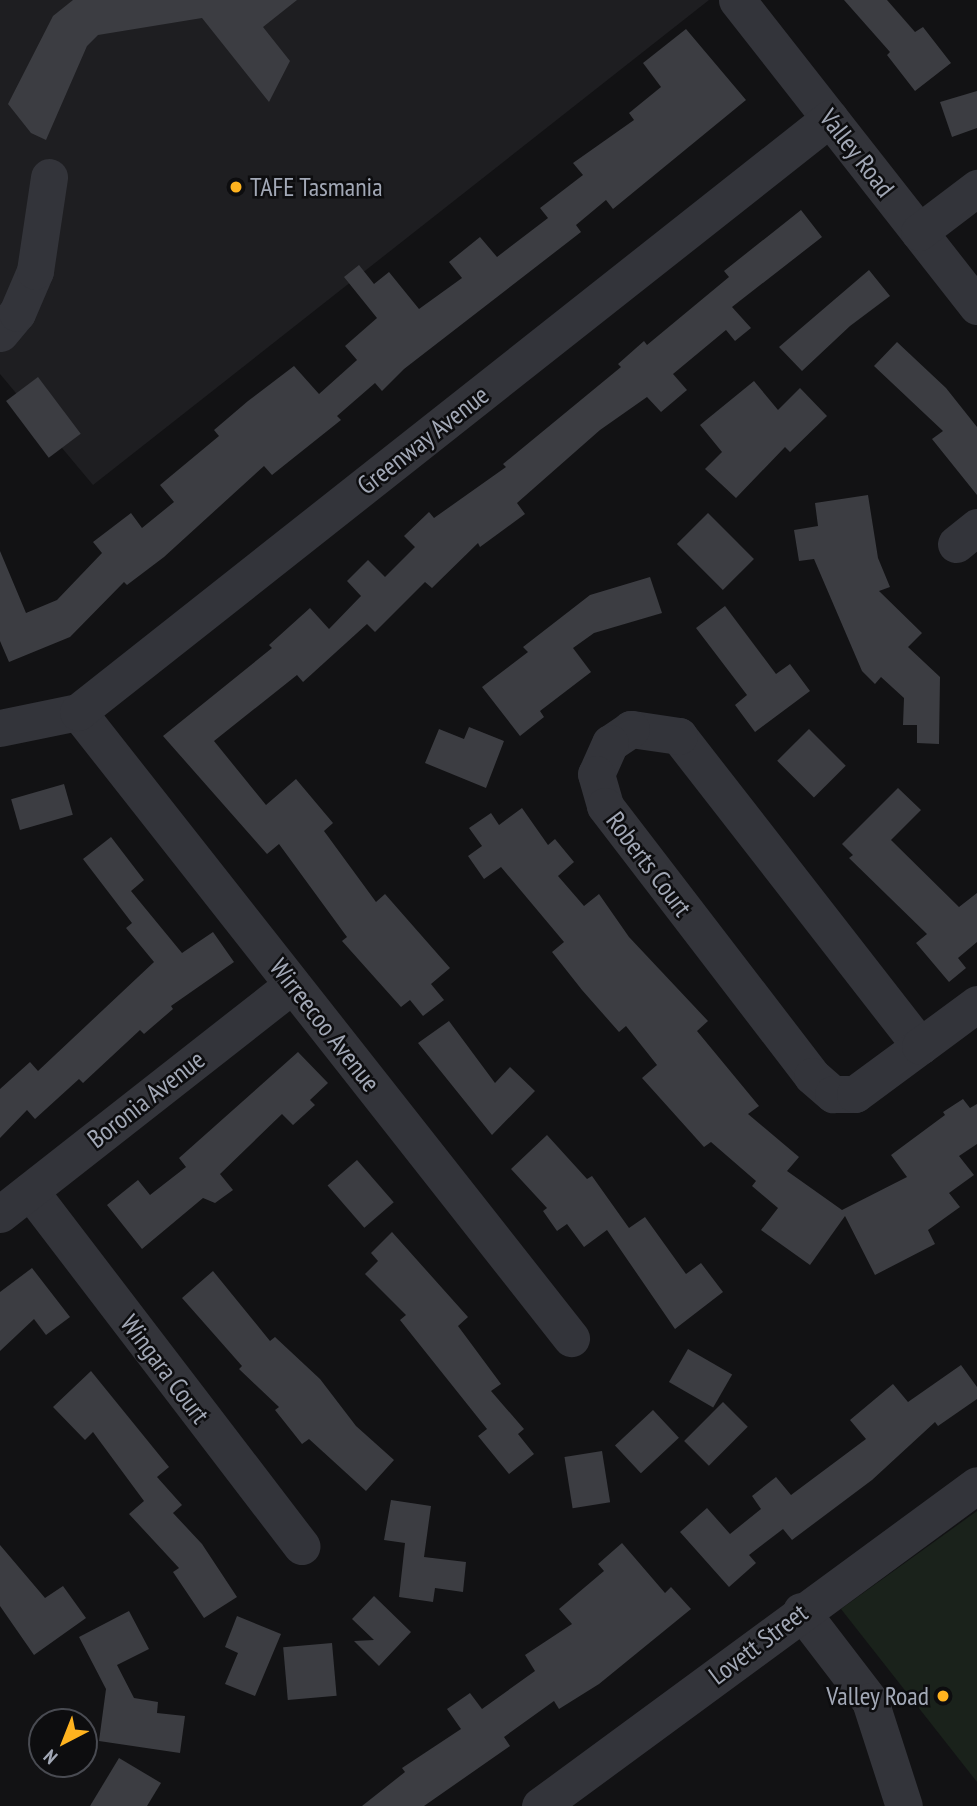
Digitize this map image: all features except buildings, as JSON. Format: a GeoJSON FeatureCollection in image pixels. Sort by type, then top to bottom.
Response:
{"type":"FeatureCollection","features":[{"type":"Feature","properties":{"kind":"street","name":"Valley Road"},"geometry":{"type":"LineString","coordinates":[[737,0],[977,306]]}},
{"type":"Feature","properties":{"kind":"street","name":"Greenway Avenue"},"geometry":{"type":"LineString","coordinates":[[0,728],[78,712],[830,118]]}},
{"type":"Feature","properties":{"kind":"street"},"geometry":{"type":"LineString","coordinates":[[0,333],[17,313],[35,271],[49,177]]}},
{"type":"Feature","properties":{"kind":"street"},"geometry":{"type":"LineString","coordinates":[[919,232],[977,188]]}},
{"type":"Feature","properties":{"kind":"street","name":"Wirreecoo Avenue"},"geometry":{"type":"LineString","coordinates":[[78,712],[571,1338]]}},
{"type":"Feature","properties":{"kind":"street","name":"Roberts Court"},"geometry":{"type":"LineString","coordinates":[[920,1046],[679,736],[631,729],[610,743],[596,774],[605,806],[812,1076],[833,1094],[855,1094],[920,1046],[977,1003]]}},
{"type":"Feature","properties":{"kind":"street","name":"Boronia Avenue"},"geometry":{"type":"LineString","coordinates":[[0,1214],[292,985]]}},
{"type":"Feature","properties":{"kind":"street","name":"Wingara Court"},"geometry":{"type":"LineString","coordinates":[[30,1191],[301,1546]]}},
{"type":"Feature","properties":{"kind":"street","name":"Lovett Street"},"geometry":{"type":"LineString","coordinates":[[543,1805],[802,1611],[977,1485]]}},
{"type":"Feature","properties":{"kind":"street"},"geometry":{"type":"LineString","coordinates":[[802,1611],[870,1701],[904,1806]]}},
{"type":"Feature","properties":{"kind":"shaded area","name":"TAFE Tasmania"},"geometry":{"type":"Polygon","coordinates":[[[0,0],[709,0],[93,485],[0,374],[0,0]]]}},
{"type":"Feature","properties":{"kind":"shaded area","name":"Valley Road"},"geometry":{"type":"Polygon","coordinates":[[[977,1511],[977,1782],[841,1609],[977,1511]]]}},
{"type":"Feature","properties":{"kind":"place","name":"TAFE Tasmania"},"geometry":{"type":"Point","coordinates":[236,187]}},
{"type":"Feature","properties":{"kind":"place","name":"Valley Road"},"geometry":{"type":"Point","coordinates":[943,1696]}}]}
